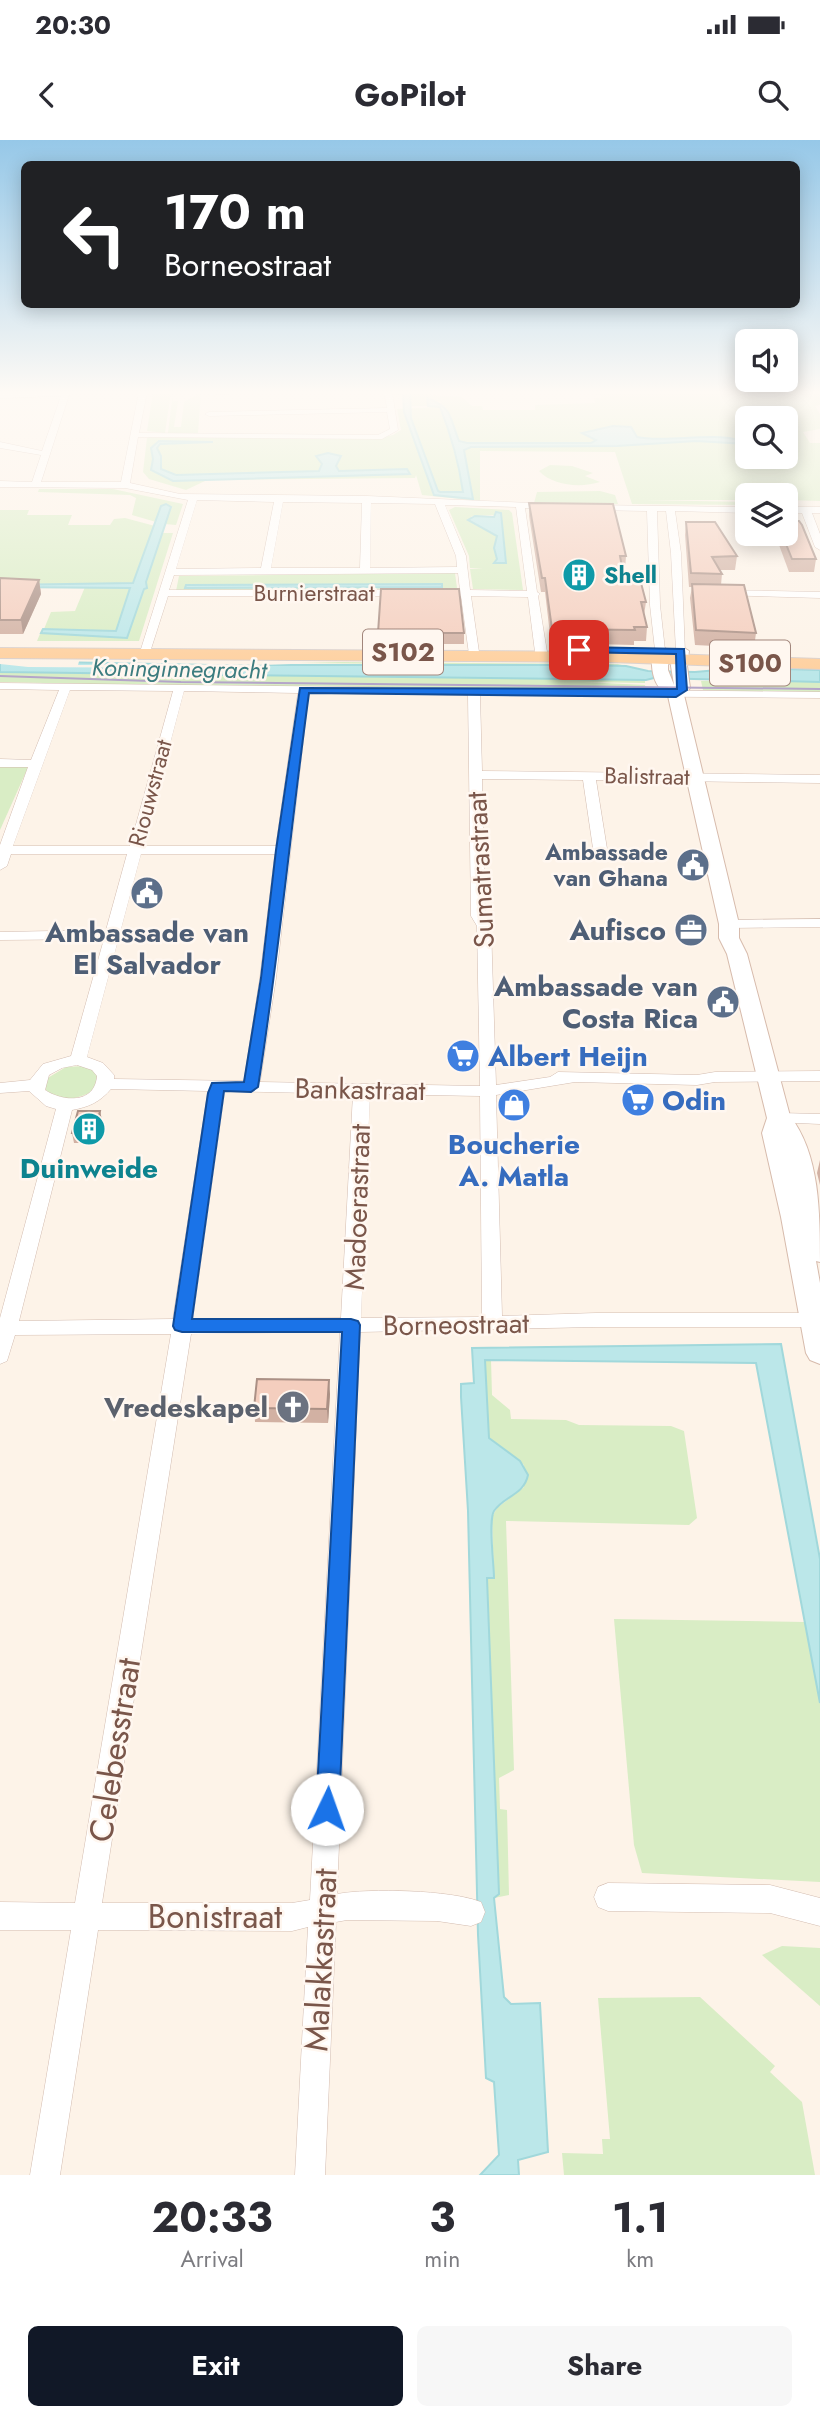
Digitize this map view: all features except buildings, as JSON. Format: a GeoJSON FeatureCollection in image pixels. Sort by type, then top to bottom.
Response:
{"type":"FeatureCollection","features":[{"type":"Feature","properties":{"kind":"main road","name":"S102"},"geometry":{"type":"LineString","coordinates":[[0,650],[541,652],[660,665]]}},
{"type":"Feature","properties":{"kind":"main road","name":"S102"},"geometry":{"type":"LineString","coordinates":[[0,650],[316,655],[660,665]]}},
{"type":"Feature","properties":{"kind":"main road","name":"S100"},"geometry":{"type":"LineString","coordinates":[[820,655],[763,653],[680,669],[666,690],[660,665],[680,669],[820,664]]}},
{"type":"Feature","properties":{"kind":"main road"},"geometry":{"type":"LineString","coordinates":[[0,662],[246,663],[316,655]]}},
{"type":"Feature","properties":{"kind":"main road","name":"S100"},"geometry":{"type":"LineString","coordinates":[[680,669],[695,777],[729,923],[729,938],[737,954],[779,1118],[793,1134],[818,1239]]}},
{"type":"Feature","properties":{"kind":"main road","name":"S100"},"geometry":{"type":"LineString","coordinates":[[779,1118],[774,1133],[816,1320],[820,1353]]}},
{"type":"Feature","properties":{"kind":"street"},"geometry":{"type":"LineString","coordinates":[[135,487],[193,499],[567,506]]}},
{"type":"Feature","properties":{"kind":"street"},"geometry":{"type":"LineString","coordinates":[[146,649],[193,499]]}},
{"type":"Feature","properties":{"kind":"street"},"geometry":{"type":"LineString","coordinates":[[265,572],[279,500]]}},
{"type":"Feature","properties":{"kind":"street"},"geometry":{"type":"LineString","coordinates":[[365,571],[367,501]]}},
{"type":"Feature","properties":{"kind":"street"},"geometry":{"type":"LineString","coordinates":[[439,502],[461,556],[473,652]]}},
{"type":"Feature","properties":{"kind":"street"},"geometry":{"type":"LineString","coordinates":[[520,505],[535,594],[541,652]]}},
{"type":"Feature","properties":{"kind":"street"},"geometry":{"type":"LineString","coordinates":[[578,507],[735,510]]}},
{"type":"Feature","properties":{"kind":"street"},"geometry":{"type":"LineString","coordinates":[[652,510],[660,665]]}},
{"type":"Feature","properties":{"kind":"street"},"geometry":{"type":"LineString","coordinates":[[670,510],[682,592],[680,669]]}},
{"type":"Feature","properties":{"kind":"street"},"geometry":{"type":"LineString","coordinates":[[798,510],[820,510]]}},
{"type":"Feature","properties":{"kind":"street"},"geometry":{"type":"LineString","coordinates":[[806,510],[820,547]]}},
{"type":"Feature","properties":{"kind":"street","name":"Burnierstraat"},"geometry":{"type":"LineString","coordinates":[[169,572],[464,570]]}},
{"type":"Feature","properties":{"kind":"street"},"geometry":{"type":"LineString","coordinates":[[706,592],[820,595]]}},
{"type":"Feature","properties":{"kind":"street","name":"Burnierstraat"},"geometry":{"type":"LineString","coordinates":[[162,593],[411,593]]}},
{"type":"Feature","properties":{"kind":"street"},"geometry":{"type":"LineString","coordinates":[[425,593],[535,594]]}},
{"type":"Feature","properties":{"kind":"street"},"geometry":{"type":"LineString","coordinates":[[0,685],[474,691],[680,669],[820,695]]}},
{"type":"Feature","properties":{"kind":"street"},"geometry":{"type":"LineString","coordinates":[[0,866],[20,805],[66,687]]}},
{"type":"Feature","properties":{"kind":"street","name":"Riouwstraat"},"geometry":{"type":"LineString","coordinates":[[78,1060],[179,689]]}},
{"type":"Feature","properties":{"kind":"street"},"geometry":{"type":"LineString","coordinates":[[251,1087],[268,978],[304,690]]}},
{"type":"Feature","properties":{"kind":"street","name":"Sumatrastraat"},"geometry":{"type":"LineString","coordinates":[[474,691],[478,916],[484,926],[486,977],[492,1324]]}},
{"type":"Feature","properties":{"kind":"street"},"geometry":{"type":"LineString","coordinates":[[0,763],[37,764]]}},
{"type":"Feature","properties":{"kind":"street","name":"Balistraat"},"geometry":{"type":"LineString","coordinates":[[475,775],[820,779]]}},
{"type":"Feature","properties":{"kind":"street"},"geometry":{"type":"LineString","coordinates":[[589,776],[601,855]]}},
{"type":"Feature","properties":{"kind":"street"},"geometry":{"type":"LineString","coordinates":[[6,850],[282,850]]}},
{"type":"Feature","properties":{"kind":"street"},"geometry":{"type":"LineString","coordinates":[[729,923],[820,923]]}},
{"type":"Feature","properties":{"kind":"street"},"geometry":{"type":"LineString","coordinates":[[0,936],[113,934]]}},
{"type":"Feature","properties":{"kind":"street"},"geometry":{"type":"LineString","coordinates":[[78,1060],[102,1068],[107,1075],[108,1084],[92,1100],[65,1106],[43,1098],[36,1085],[40,1076],[49,1068],[78,1060]]}},
{"type":"Feature","properties":{"kind":"street","name":"Bankastraat"},"geometry":{"type":"LineString","coordinates":[[108,1084],[510,1090],[569,1079],[697,1080],[721,1086],[820,1076]]}},
{"type":"Feature","properties":{"kind":"street"},"geometry":{"type":"LineString","coordinates":[[0,1088],[36,1085]]}},
{"type":"Feature","properties":{"kind":"street","name":"Celebesstraat"},"geometry":{"type":"LineString","coordinates":[[45,2175],[182,1326],[217,1086]]}},
{"type":"Feature","properties":{"kind":"street","name":"Madoerastraat"},"geometry":{"type":"LineString","coordinates":[[351,1325],[362,1089]]}},
{"type":"Feature","properties":{"kind":"street"},"geometry":{"type":"LineString","coordinates":[[0,1356],[65,1106]]}},
{"type":"Feature","properties":{"kind":"street"},"geometry":{"type":"LineString","coordinates":[[779,1118],[820,1119]]}},
{"type":"Feature","properties":{"kind":"street","name":"Borneostraat"},"geometry":{"type":"LineString","coordinates":[[7,1328],[492,1324],[596,1320],[816,1320]]}},
{"type":"Feature","properties":{"kind":"street","name":"Malakkastraat"},"geometry":{"type":"LineString","coordinates":[[310,2175],[351,1325]]}},
{"type":"Feature","properties":{"kind":"street"},"geometry":{"type":"LineString","coordinates":[[608,1897],[770,1899],[820,1912]]}},
{"type":"Feature","properties":{"kind":"street","name":"Bonistraat"},"geometry":{"type":"LineString","coordinates":[[0,1916],[292,1917],[346,1906],[437,1907],[471,1912]]}},
{"type":"Feature","properties":{"kind":"green space"},"geometry":{"type":"Polygon","coordinates":[[[420,487],[480,487],[480,501],[422,495],[420,487]]]}},
{"type":"Feature","properties":{"kind":"green space"},"geometry":{"type":"Polygon","coordinates":[[[626,487],[735,487],[735,500],[643,500],[735,502],[735,505],[632,504],[626,487]]]}},
{"type":"Feature","properties":{"kind":"green space"},"geometry":{"type":"Polygon","coordinates":[[[798,487],[820,487],[820,501],[798,500],[798,487]]]}},
{"type":"Feature","properties":{"kind":"green space"},"geometry":{"type":"Polygon","coordinates":[[[39,489],[113,489],[183,504],[176,525],[165,524],[171,507],[159,515],[156,522],[132,515],[136,498],[130,495],[38,492],[39,489]]]}},
{"type":"Feature","properties":{"kind":"green space"},"geometry":{"type":"Polygon","coordinates":[[[600,491],[615,495],[618,504],[534,503],[537,492],[600,491]]]}},
{"type":"Feature","properties":{"kind":"green space"},"geometry":{"type":"Polygon","coordinates":[[[455,507],[509,510],[512,513],[523,590],[473,589],[470,569],[483,568],[470,568],[469,556],[449,510],[455,507]],[[501,513],[471,516],[497,537],[494,546],[497,559],[505,563],[501,513]]]}},
{"type":"Feature","properties":{"kind":"green space"},"geometry":{"type":"Polygon","coordinates":[[[0,510],[29,510],[27,515],[72,515],[68,525],[110,525],[114,519],[125,518],[155,526],[134,583],[0,585],[0,510]]]}},
{"type":"Feature","properties":{"kind":"green space"},"geometry":{"type":"Polygon","coordinates":[[[162,533],[173,533],[139,641],[37,641],[42,629],[51,633],[127,638],[162,533]]]}},
{"type":"Feature","properties":{"kind":"green space"},"geometry":{"type":"Polygon","coordinates":[[[455,573],[457,588],[176,591],[179,576],[455,573]]]}},
{"type":"Feature","properties":{"kind":"green space"},"geometry":{"type":"Polygon","coordinates":[[[85,587],[130,588],[116,631],[44,629],[51,612],[75,611],[85,587]]]}},
{"type":"Feature","properties":{"kind":"green space"},"geometry":{"type":"Polygon","coordinates":[[[298,663],[618,664],[626,666],[298,663]]]}},
{"type":"Feature","properties":{"kind":"green space"},"geometry":{"type":"Polygon","coordinates":[[[0,672],[645,680],[645,683],[583,682],[645,685],[646,689],[0,682],[0,672]]]}},
{"type":"Feature","properties":{"kind":"green space"},"geometry":{"type":"Polygon","coordinates":[[[701,681],[820,682],[820,693],[703,690],[701,681]]]}},
{"type":"Feature","properties":{"kind":"green space"},"geometry":{"type":"Polygon","coordinates":[[[0,763],[30,763],[0,830],[0,763]]]}},
{"type":"Feature","properties":{"kind":"green space"},"geometry":{"type":"Polygon","coordinates":[[[85,1066],[98,1072],[97,1089],[78,1097],[64,1099],[46,1090],[46,1079],[66,1067],[85,1066]]]}},
{"type":"Feature","properties":{"kind":"green space"},"geometry":{"type":"Polygon","coordinates":[[[485,1360],[491,1360],[492,1395],[510,1410],[511,1419],[566,1420],[579,1425],[671,1426],[684,1431],[697,1518],[689,1525],[506,1521],[514,1770],[499,1778],[500,1809],[507,1810],[509,1895],[494,1898],[499,1894],[487,1578],[494,1578],[492,1517],[497,1508],[524,1487],[524,1465],[489,1438],[485,1360]]]}},
{"type":"Feature","properties":{"kind":"green space"},"geometry":{"type":"Polygon","coordinates":[[[614,1619],[805,1622],[820,1703],[820,1882],[642,1873],[634,1845],[614,1619]]]}},
{"type":"Feature","properties":{"kind":"green space"},"geometry":{"type":"Polygon","coordinates":[[[782,1946],[820,1948],[820,2006],[762,1955],[782,1946]]]}},
{"type":"Feature","properties":{"kind":"green space"},"geometry":{"type":"Polygon","coordinates":[[[700,1997],[775,2066],[770,2072],[802,2102],[815,2175],[564,2175],[562,2153],[603,2154],[602,2139],[610,2139],[598,1998],[700,1997]]]}},
{"type":"Feature","properties":{"kind":"water"},"geometry":{"type":"Polygon","coordinates":[[[431,487],[437,487],[440,492],[463,492],[462,487],[471,487],[473,499],[434,495],[431,487]]]}},
{"type":"Feature","properties":{"kind":"water"},"geometry":{"type":"Polygon","coordinates":[[[166,504],[171,507],[146,582],[147,588],[144,589],[127,638],[41,633],[43,629],[116,631],[130,588],[0,587],[133,583],[161,506],[166,504]]]}},
{"type":"Feature","properties":{"kind":"water"},"geometry":{"type":"Polygon","coordinates":[[[496,512],[501,513],[506,563],[494,563],[497,559],[494,548],[497,536],[468,520],[475,516],[494,517],[496,512]]]}},
{"type":"Feature","properties":{"kind":"water"},"geometry":{"type":"Polygon","coordinates":[[[442,584],[442,587],[185,588],[186,585],[442,584]]]}},
{"type":"Feature","properties":{"kind":"water","name":"Koninginnegracht"},"geometry":{"type":"Polygon","coordinates":[[[0,661],[211,665],[585,665],[695,672],[741,668],[820,670],[820,682],[0,672],[0,661]]]}},
{"type":"Feature","properties":{"kind":"water"},"geometry":{"type":"Polygon","coordinates":[[[781,1344],[820,1559],[820,1703],[756,1363],[485,1360],[489,1438],[520,1461],[528,1475],[522,1487],[498,1506],[492,1516],[494,1578],[487,1578],[499,1894],[494,1898],[504,1997],[511,2004],[540,2003],[548,2152],[518,2160],[519,2175],[480,2175],[499,2155],[494,2082],[486,2078],[478,1935],[468,1511],[461,1397],[461,1384],[474,1383],[472,1348],[781,1344]]]}},
{"type":"Feature","properties":{"kind":"pier"},"geometry":{"type":"Polygon","coordinates":[[[0,658],[80,658],[78,665],[291,664],[194,668],[188,676],[179,676],[181,670],[177,668],[28,667],[0,664],[0,658]]]}},
{"type":"Feature","properties":{"kind":"tram line"},"geometry":{"type":"LineString","coordinates":[[0,676],[181,682],[820,689]]}},
{"type":"Feature","properties":{"kind":"place","name":"Shell"},"geometry":{"type":"Point","coordinates":[579,575]}},
{"type":"Feature","properties":{"kind":"place","name":"Ambassade van Ghana"},"geometry":{"type":"Point","coordinates":[693,865]}},
{"type":"Feature","properties":{"kind":"place","name":"Ambassade van El Salvador"},"geometry":{"type":"Point","coordinates":[147,893]}},
{"type":"Feature","properties":{"kind":"place","name":"Aufisco"},"geometry":{"type":"Point","coordinates":[691,930]}},
{"type":"Feature","properties":{"kind":"place","name":"Ambassade van Costa Rica"},"geometry":{"type":"Point","coordinates":[723,1002]}},
{"type":"Feature","properties":{"kind":"place","name":"Albert Heijn"},"geometry":{"type":"Point","coordinates":[463,1056]}},
{"type":"Feature","properties":{"kind":"place","name":"Odin"},"geometry":{"type":"Point","coordinates":[638,1100]}},
{"type":"Feature","properties":{"kind":"place","name":"Boucherie A. Matla"},"geometry":{"type":"Point","coordinates":[514,1105]}},
{"type":"Feature","properties":{"kind":"place","name":"Duinweide"},"geometry":{"type":"Point","coordinates":[89,1129]}},
{"type":"Feature","properties":{"kind":"place","name":"Vredeskapel"},"geometry":{"type":"Point","coordinates":[293,1407]}},
{"type":"Feature","properties":{"kind":"route"},"geometry":{"type":"LineString","coordinates":[[327,1809],[351,1325],[182,1326],[217,1086],[251,1087],[268,978],[304,690],[676,694],[682,690],[679,667],[681,651],[579,650]]}}]}
